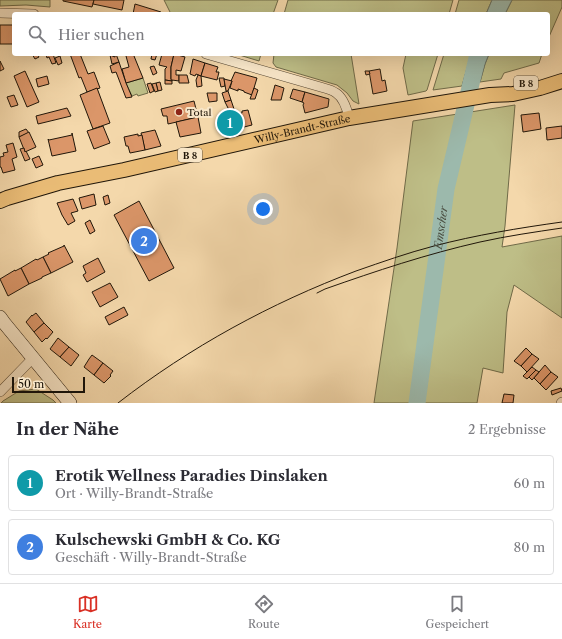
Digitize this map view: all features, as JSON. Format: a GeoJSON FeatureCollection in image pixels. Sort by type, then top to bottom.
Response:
{"type":"FeatureCollection","features":[{"type":"Feature","properties":{"kind":"main road","name":"Willy-Brandt-Straße"},"geometry":{"type":"LineString","coordinates":[[0,201],[58,183],[124,170],[349,118],[490,95],[513,94],[540,88],[561,79]]}},
{"type":"Feature","properties":{"kind":"main road","name":"B 8"},"geometry":{"type":"LineString","coordinates":[[0,210],[124,170]]}},
{"type":"Feature","properties":{"kind":"main road"},"geometry":{"type":"LineString","coordinates":[[0,317],[70,403]]}},
{"type":"Feature","properties":{"kind":"street"},"geometry":{"type":"LineString","coordinates":[[0,13],[12,13]]}},
{"type":"Feature","properties":{"kind":"street"},"geometry":{"type":"LineString","coordinates":[[213,56],[337,93],[343,99],[349,118]]}},
{"type":"Feature","properties":{"kind":"street"},"geometry":{"type":"LineString","coordinates":[[0,392],[33,358]]}},
{"type":"Feature","properties":{"kind":"green space"},"geometry":{"type":"Polygon","coordinates":[[[0,0],[50,0],[50,7],[26,5],[0,6],[0,0]]]}},
{"type":"Feature","properties":{"kind":"green space"},"geometry":{"type":"Polygon","coordinates":[[[164,0],[278,0],[274,12],[170,12],[164,0]]]}},
{"type":"Feature","properties":{"kind":"green space"},"geometry":{"type":"Polygon","coordinates":[[[288,0],[453,0],[450,12],[285,12],[288,0]]]}},
{"type":"Feature","properties":{"kind":"green space"},"geometry":{"type":"Polygon","coordinates":[[[459,0],[492,0],[487,12],[456,12],[459,0]]]}},
{"type":"Feature","properties":{"kind":"green space"},"geometry":{"type":"Polygon","coordinates":[[[512,0],[562,0],[562,7],[550,34],[550,12],[506,12],[512,0]]]}},
{"type":"Feature","properties":{"kind":"green space"},"geometry":{"type":"Polygon","coordinates":[[[243,56],[260,56],[259,61],[243,56]]]}},
{"type":"Feature","properties":{"kind":"green space"},"geometry":{"type":"Polygon","coordinates":[[[274,56],[351,56],[359,104],[353,101],[347,93],[337,85],[276,67],[273,63],[274,56]]]}},
{"type":"Feature","properties":{"kind":"green space"},"geometry":{"type":"Polygon","coordinates":[[[406,56],[437,56],[426,91],[408,95],[403,68],[406,56]]]}},
{"type":"Feature","properties":{"kind":"green space"},"geometry":{"type":"Polygon","coordinates":[[[443,56],[470,56],[462,86],[433,90],[443,56]]]}},
{"type":"Feature","properties":{"kind":"green space"},"geometry":{"type":"Polygon","coordinates":[[[488,56],[541,56],[539,63],[504,73],[501,79],[480,82],[488,56]]]}},
{"type":"Feature","properties":{"kind":"green space"},"geometry":{"type":"Polygon","coordinates":[[[143,78],[148,93],[132,96],[126,83],[143,78]]]}},
{"type":"Feature","properties":{"kind":"green space"},"geometry":{"type":"Polygon","coordinates":[[[515,105],[502,247],[562,236],[562,318],[514,285],[507,312],[503,373],[483,368],[477,403],[374,403],[397,248],[413,121],[515,105]]]}},
{"type":"Feature","properties":{"kind":"green space"},"geometry":{"type":"Polygon","coordinates":[[[36,389],[56,403],[1,403],[19,391],[36,389]]]}},
{"type":"Feature","properties":{"kind":"shaded area"},"geometry":{"type":"Polygon","coordinates":[[[492,0],[512,0],[506,12],[487,12],[492,0]]]}},
{"type":"Feature","properties":{"kind":"shaded area"},"geometry":{"type":"Polygon","coordinates":[[[470,56],[488,56],[480,82],[462,86],[470,56]]]}},
{"type":"Feature","properties":{"kind":"building"},"geometry":{"type":"Polygon","coordinates":[[[63,0],[94,0],[92,7],[63,0]]]}},
{"type":"Feature","properties":{"kind":"building"},"geometry":{"type":"Polygon","coordinates":[[[94,0],[124,0],[122,10],[93,4],[94,0]]]}},
{"type":"Feature","properties":{"kind":"building"},"geometry":{"type":"Polygon","coordinates":[[[135,4],[161,12],[133,12],[135,4]]]}},
{"type":"Feature","properties":{"kind":"building"},"geometry":{"type":"Polygon","coordinates":[[[0,25],[12,25],[12,44],[0,44],[0,25]]]}},
{"type":"Feature","properties":{"kind":"building"},"geometry":{"type":"Polygon","coordinates":[[[33,56],[38,56],[39,57],[35,59],[33,56]]]}},
{"type":"Feature","properties":{"kind":"building"},"geometry":{"type":"Polygon","coordinates":[[[46,56],[54,56],[56,63],[52,64],[49,57],[47,58],[46,56]]]}},
{"type":"Feature","properties":{"kind":"building"},"geometry":{"type":"Polygon","coordinates":[[[60,56],[62,63],[58,65],[55,58],[60,56]]]}},
{"type":"Feature","properties":{"kind":"building"},"geometry":{"type":"Polygon","coordinates":[[[71,56],[81,56],[88,74],[94,72],[100,88],[87,92],[81,77],[79,78],[71,56]]]}},
{"type":"Feature","properties":{"kind":"building"},"geometry":{"type":"Polygon","coordinates":[[[110,56],[117,56],[119,62],[112,64],[110,56]]]}},
{"type":"Feature","properties":{"kind":"building"},"geometry":{"type":"Polygon","coordinates":[[[126,56],[134,56],[143,78],[126,83],[122,69],[129,67],[126,56]]]}},
{"type":"Feature","properties":{"kind":"building"},"geometry":{"type":"Polygon","coordinates":[[[152,56],[156,56],[155,60],[151,59],[152,56]]]}},
{"type":"Feature","properties":{"kind":"building"},"geometry":{"type":"Polygon","coordinates":[[[161,56],[174,56],[171,67],[172,81],[165,80],[165,69],[167,67],[159,65],[161,56]]]}},
{"type":"Feature","properties":{"kind":"building"},"geometry":{"type":"Polygon","coordinates":[[[174,56],[185,57],[181,71],[176,70],[176,75],[179,75],[179,81],[172,81],[171,67],[174,56]]]}},
{"type":"Feature","properties":{"kind":"building"},"geometry":{"type":"Polygon","coordinates":[[[193,59],[205,63],[201,76],[190,74],[193,59]]]}},
{"type":"Feature","properties":{"kind":"building"},"geometry":{"type":"Polygon","coordinates":[[[0,61],[4,69],[0,71],[0,61]]]}},
{"type":"Feature","properties":{"kind":"building"},"geometry":{"type":"Polygon","coordinates":[[[119,62],[132,97],[126,98],[116,72],[112,73],[110,66],[119,62]]]}},
{"type":"Feature","properties":{"kind":"building"},"geometry":{"type":"Polygon","coordinates":[[[205,63],[218,67],[216,72],[219,72],[217,80],[201,76],[205,63]]]}},
{"type":"Feature","properties":{"kind":"building"},"geometry":{"type":"Polygon","coordinates":[[[154,66],[157,73],[153,75],[150,67],[154,66]]]}},
{"type":"Feature","properties":{"kind":"building"},"geometry":{"type":"Polygon","coordinates":[[[380,69],[382,81],[385,80],[387,91],[373,94],[369,71],[380,69]]]}},
{"type":"Feature","properties":{"kind":"building"},"geometry":{"type":"Polygon","coordinates":[[[25,71],[39,102],[27,107],[14,76],[25,71]]]}},
{"type":"Feature","properties":{"kind":"building"},"geometry":{"type":"Polygon","coordinates":[[[365,71],[369,71],[370,74],[366,75],[365,71]]]}},
{"type":"Feature","properties":{"kind":"building"},"geometry":{"type":"Polygon","coordinates":[[[235,72],[257,78],[252,95],[238,89],[238,91],[230,88],[235,72]]]}},
{"type":"Feature","properties":{"kind":"building"},"geometry":{"type":"Polygon","coordinates":[[[179,75],[187,75],[189,83],[179,83],[179,75]]]}},
{"type":"Feature","properties":{"kind":"building"},"geometry":{"type":"Polygon","coordinates":[[[198,75],[201,76],[202,86],[197,87],[196,80],[198,75]]]}},
{"type":"Feature","properties":{"kind":"building"},"geometry":{"type":"Polygon","coordinates":[[[47,76],[49,84],[38,87],[36,79],[47,76]]]}},
{"type":"Feature","properties":{"kind":"building"},"geometry":{"type":"Polygon","coordinates":[[[219,78],[224,78],[225,86],[221,87],[219,78]]]}},
{"type":"Feature","properties":{"kind":"building"},"geometry":{"type":"Polygon","coordinates":[[[224,79],[232,81],[228,91],[226,91],[224,79]]]}},
{"type":"Feature","properties":{"kind":"building"},"geometry":{"type":"Polygon","coordinates":[[[165,80],[172,81],[172,84],[165,84],[165,80]]]}},
{"type":"Feature","properties":{"kind":"building"},"geometry":{"type":"Polygon","coordinates":[[[160,82],[162,90],[158,91],[156,83],[160,82]]]}},
{"type":"Feature","properties":{"kind":"building"},"geometry":{"type":"Polygon","coordinates":[[[151,83],[154,91],[150,93],[147,84],[151,83]]]}},
{"type":"Feature","properties":{"kind":"building"},"geometry":{"type":"Polygon","coordinates":[[[156,83],[158,91],[155,92],[152,84],[156,83]]]}},
{"type":"Feature","properties":{"kind":"building"},"geometry":{"type":"Polygon","coordinates":[[[275,85],[284,88],[281,100],[271,100],[275,85]]]}},
{"type":"Feature","properties":{"kind":"building"},"geometry":{"type":"Polygon","coordinates":[[[97,88],[110,123],[93,129],[80,95],[97,88]]]}},
{"type":"Feature","properties":{"kind":"building"},"geometry":{"type":"Polygon","coordinates":[[[254,88],[258,90],[255,99],[250,99],[254,88]]]}},
{"type":"Feature","properties":{"kind":"building"},"geometry":{"type":"Polygon","coordinates":[[[293,89],[305,92],[302,102],[290,98],[293,89]]]}},
{"type":"Feature","properties":{"kind":"building"},"geometry":{"type":"Polygon","coordinates":[[[228,91],[231,100],[225,102],[222,93],[228,91]]]}},
{"type":"Feature","properties":{"kind":"building"},"geometry":{"type":"Polygon","coordinates":[[[305,92],[329,99],[328,107],[305,113],[304,103],[302,102],[305,92]]]}},
{"type":"Feature","properties":{"kind":"building"},"geometry":{"type":"Polygon","coordinates":[[[207,93],[217,93],[217,101],[209,102],[207,93]]]}},
{"type":"Feature","properties":{"kind":"building"},"geometry":{"type":"Polygon","coordinates":[[[14,95],[18,105],[11,107],[7,97],[14,95]]]}},
{"type":"Feature","properties":{"kind":"building"},"geometry":{"type":"Polygon","coordinates":[[[231,100],[234,109],[229,110],[225,102],[231,100]]]}},
{"type":"Feature","properties":{"kind":"building","name":"Total"},"geometry":{"type":"Polygon","coordinates":[[[194,101],[198,117],[168,124],[167,116],[163,116],[161,109],[194,101]]]}},
{"type":"Feature","properties":{"kind":"building"},"geometry":{"type":"Polygon","coordinates":[[[67,108],[71,116],[38,124],[36,116],[67,108]]]}},
{"type":"Feature","properties":{"kind":"building"},"geometry":{"type":"Polygon","coordinates":[[[248,110],[252,125],[240,128],[236,114],[248,110]]]}},
{"type":"Feature","properties":{"kind":"building"},"geometry":{"type":"Polygon","coordinates":[[[539,113],[541,129],[523,132],[521,115],[539,113]]]}},
{"type":"Feature","properties":{"kind":"building"},"geometry":{"type":"Polygon","coordinates":[[[230,114],[231,116],[236,114],[240,128],[224,132],[220,118],[225,117],[224,115],[230,114]]]}},
{"type":"Feature","properties":{"kind":"building"},"geometry":{"type":"Polygon","coordinates":[[[198,117],[201,133],[180,137],[176,122],[198,117]]]}},
{"type":"Feature","properties":{"kind":"building"},"geometry":{"type":"Polygon","coordinates":[[[103,126],[110,143],[94,149],[87,131],[103,126]]]}},
{"type":"Feature","properties":{"kind":"building"},"geometry":{"type":"Polygon","coordinates":[[[562,126],[562,138],[547,140],[546,128],[562,126]]]}},
{"type":"Feature","properties":{"kind":"building"},"geometry":{"type":"Polygon","coordinates":[[[26,129],[29,133],[19,137],[19,132],[26,129]]]}},
{"type":"Feature","properties":{"kind":"building"},"geometry":{"type":"Polygon","coordinates":[[[155,130],[161,146],[145,150],[141,133],[155,130]]]}},
{"type":"Feature","properties":{"kind":"building"},"geometry":{"type":"Polygon","coordinates":[[[29,132],[36,147],[25,152],[19,137],[29,132]]]}},
{"type":"Feature","properties":{"kind":"building"},"geometry":{"type":"Polygon","coordinates":[[[72,133],[76,151],[52,156],[48,139],[72,135],[72,133]]]}},
{"type":"Feature","properties":{"kind":"building"},"geometry":{"type":"Polygon","coordinates":[[[138,134],[138,136],[142,135],[145,150],[130,153],[128,146],[126,146],[124,137],[138,134]]]}},
{"type":"Feature","properties":{"kind":"building"},"geometry":{"type":"Polygon","coordinates":[[[13,143],[17,157],[12,159],[15,170],[3,173],[0,167],[0,157],[4,156],[3,153],[8,152],[6,145],[13,143]]]}},
{"type":"Feature","properties":{"kind":"building"},"geometry":{"type":"Polygon","coordinates":[[[24,148],[30,159],[25,161],[20,149],[24,148]]]}},
{"type":"Feature","properties":{"kind":"building"},"geometry":{"type":"Polygon","coordinates":[[[39,156],[43,165],[36,168],[32,159],[39,156]]]}},
{"type":"Feature","properties":{"kind":"building"},"geometry":{"type":"Polygon","coordinates":[[[94,194],[96,205],[82,209],[79,198],[94,194]]]}},
{"type":"Feature","properties":{"kind":"building"},"geometry":{"type":"Polygon","coordinates":[[[108,195],[110,203],[105,205],[103,197],[108,195]]]}},
{"type":"Feature","properties":{"kind":"building"},"geometry":{"type":"Polygon","coordinates":[[[73,199],[78,211],[71,213],[75,221],[68,225],[57,203],[73,199]]]}},
{"type":"Feature","properties":{"kind":"building"},"geometry":{"type":"Polygon","coordinates":[[[139,201],[174,268],[149,281],[114,215],[139,201]]]}},
{"type":"Feature","properties":{"kind":"building"},"geometry":{"type":"Polygon","coordinates":[[[90,220],[95,231],[90,234],[85,223],[90,220]]]}},
{"type":"Feature","properties":{"kind":"building"},"geometry":{"type":"Polygon","coordinates":[[[64,245],[73,262],[51,273],[43,257],[64,245]]]}},
{"type":"Feature","properties":{"kind":"building"},"geometry":{"type":"Polygon","coordinates":[[[43,257],[51,273],[29,284],[21,268],[36,259],[37,260],[43,257]]]}},
{"type":"Feature","properties":{"kind":"building"},"geometry":{"type":"Polygon","coordinates":[[[98,258],[105,272],[87,282],[83,275],[86,273],[83,266],[98,258]]]}},
{"type":"Feature","properties":{"kind":"building"},"geometry":{"type":"Polygon","coordinates":[[[21,268],[29,284],[8,296],[0,279],[21,268]]]}},
{"type":"Feature","properties":{"kind":"building"},"geometry":{"type":"Polygon","coordinates":[[[110,283],[118,297],[100,307],[92,292],[110,283]]]}},
{"type":"Feature","properties":{"kind":"building"},"geometry":{"type":"Polygon","coordinates":[[[124,307],[128,315],[109,325],[105,317],[124,307]]]}},
{"type":"Feature","properties":{"kind":"building"},"geometry":{"type":"Polygon","coordinates":[[[36,313],[44,323],[34,332],[26,322],[36,313]]]}},
{"type":"Feature","properties":{"kind":"building"},"geometry":{"type":"Polygon","coordinates":[[[44,323],[53,332],[42,342],[34,332],[44,323]]]}},
{"type":"Feature","properties":{"kind":"building"},"geometry":{"type":"Polygon","coordinates":[[[58,338],[69,347],[60,357],[50,349],[58,338]]]}},
{"type":"Feature","properties":{"kind":"building"},"geometry":{"type":"Polygon","coordinates":[[[69,347],[79,355],[71,366],[60,357],[69,347]]]}},
{"type":"Feature","properties":{"kind":"building"},"geometry":{"type":"Polygon","coordinates":[[[526,348],[532,354],[521,366],[514,361],[526,348]]]}},
{"type":"Feature","properties":{"kind":"building"},"geometry":{"type":"Polygon","coordinates":[[[532,354],[539,359],[527,372],[521,366],[532,354]]]}},
{"type":"Feature","properties":{"kind":"building"},"geometry":{"type":"Polygon","coordinates":[[[92,355],[103,363],[94,375],[84,367],[92,355]]]}},
{"type":"Feature","properties":{"kind":"building"},"geometry":{"type":"Polygon","coordinates":[[[103,363],[113,371],[110,375],[111,376],[104,383],[94,375],[103,363]]]}},
{"type":"Feature","properties":{"kind":"building"},"geometry":{"type":"Polygon","coordinates":[[[545,365],[551,372],[540,384],[534,378],[545,365]]]}},
{"type":"Feature","properties":{"kind":"building"},"geometry":{"type":"Polygon","coordinates":[[[532,367],[536,370],[527,379],[523,376],[532,367]]]}},
{"type":"Feature","properties":{"kind":"building"},"geometry":{"type":"Polygon","coordinates":[[[536,370],[539,372],[532,380],[529,377],[536,370]]]}},
{"type":"Feature","properties":{"kind":"building"},"geometry":{"type":"Polygon","coordinates":[[[551,372],[558,377],[546,390],[540,384],[551,372]]]}},
{"type":"Feature","properties":{"kind":"building"},"geometry":{"type":"Polygon","coordinates":[[[561,388],[562,391],[552,395],[551,391],[561,388]]]}},
{"type":"Feature","properties":{"kind":"building"},"geometry":{"type":"Polygon","coordinates":[[[504,394],[514,395],[513,403],[502,403],[504,394]]]}},
{"type":"Feature","properties":{"kind":"waterway","name":"Emscher"},"geometry":{"type":"LineString","coordinates":[[417,403],[446,189],[478,56]]}},
{"type":"Feature","properties":{"kind":"tram line"},"geometry":{"type":"LineString","coordinates":[[118,403],[174,363],[232,328],[293,297],[324,284],[356,271],[434,246],[466,238],[562,222]]}},
{"type":"Feature","properties":{"kind":"tram line"},"geometry":{"type":"LineString","coordinates":[[317,293],[402,263],[441,252],[490,240],[562,228]]}},
{"type":"Feature","properties":{"kind":"place","name":"Total"},"geometry":{"type":"Point","coordinates":[179,112]}},
{"type":"Feature","properties":{"kind":"place","name":"Erotik Wellness Paradies Dinslaken"},"geometry":{"type":"Point","coordinates":[230,123]}},
{"type":"Feature","properties":{"kind":"place","name":"Kulschewski GmbH & Co. KG"},"geometry":{"type":"Point","coordinates":[144,241]}}]}
